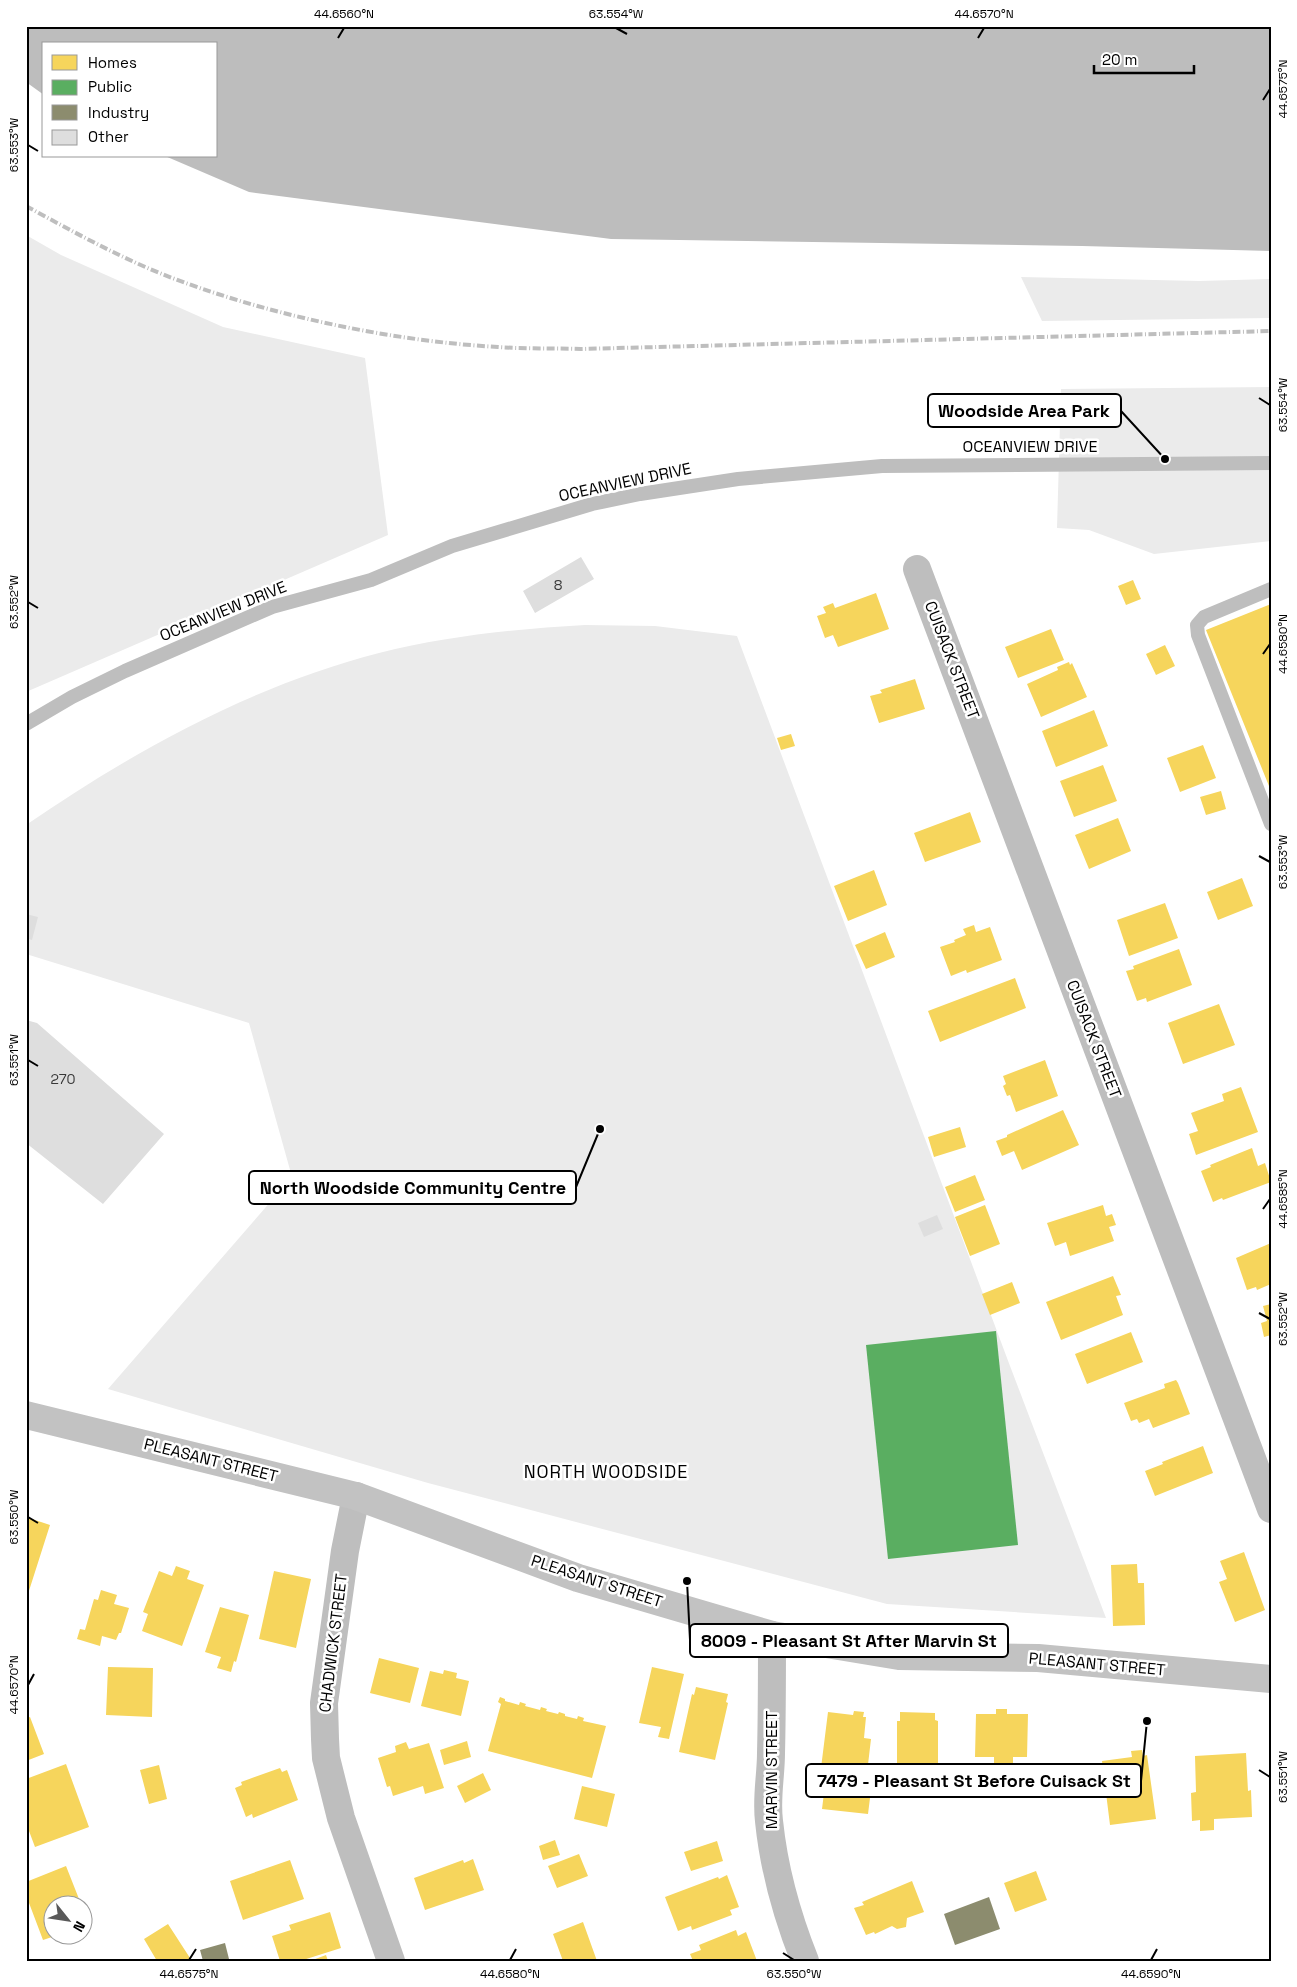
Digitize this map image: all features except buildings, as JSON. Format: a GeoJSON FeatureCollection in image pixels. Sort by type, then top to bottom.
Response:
{"type":"FeatureCollection","features":[{"type":"Feature","properties":{"kind":"main road","name":"PLEASANT STREET"},"geometry":{"type":"LineString","coordinates":[[26,1415],[356,1496],[578,1578],[772,1635],[899,1656],[1038,1658],[1271,1679]]}},
{"type":"Feature","properties":{"kind":"street","name":"CUISACK STREET"},"geometry":{"type":"LineString","coordinates":[[918,569],[1271,1509]]}},
{"type":"Feature","properties":{"kind":"street","name":"CHADWICK STREET"},"geometry":{"type":"LineString","coordinates":[[356,1496],[345,1551],[324,1704],[326,1758],[341,1818],[391,1961]]}},
{"type":"Feature","properties":{"kind":"street","name":"MARVIN STREET"},"geometry":{"type":"LineString","coordinates":[[772,1635],[771,1755],[768,1819],[781,1891],[805,1961]]}},
{"type":"Feature","properties":{"kind":"lane","name":"OCEANVIEW DRIVE"},"geometry":{"type":"LineString","coordinates":[[26,724],[72,697],[125,671],[272,607],[372,580],[452,546],[592,504],[650,492],[738,479],[882,466],[1271,462]]}},
{"type":"Feature","properties":{"kind":"lane"},"geometry":{"type":"LineString","coordinates":[[1271,589],[1204,617],[1197,624],[1198,635],[1271,824]]}},
{"type":"Feature","properties":{"kind":"shaded area"},"geometry":{"type":"Polygon","coordinates":[[[26,26],[1271,26],[1271,251],[1082,246],[611,239],[249,192],[170,158],[218,158],[218,42],[42,42],[42,94],[26,82],[26,26]]]}},
{"type":"Feature","properties":{"kind":"shaded area"},"geometry":{"type":"Polygon","coordinates":[[[26,235],[61,255],[223,327],[365,358],[388,535],[26,692],[26,235]]]}},
{"type":"Feature","properties":{"kind":"shaded area"},"geometry":{"type":"Polygon","coordinates":[[[1021,277],[1199,281],[1271,279],[1271,318],[1042,321],[1021,277]]]}},
{"type":"Feature","properties":{"kind":"shaded area"},"geometry":{"type":"Polygon","coordinates":[[[1271,387],[1271,541],[1154,554],[1089,530],[1057,528],[1061,389],[1271,387]]]}},
{"type":"Feature","properties":{"kind":"shaded area"},"geometry":{"type":"Polygon","coordinates":[[[585,625],[655,626],[737,636],[1106,1618],[887,1604],[428,1483],[108,1389],[292,1177],[249,1023],[26,954],[26,825],[151,747],[240,702],[285,683],[379,653],[430,642],[507,631],[585,625]]]}},
{"type":"Feature","properties":{"kind":"railway"},"geometry":{"type":"LineString","coordinates":[[26,206],[127,259],[201,288],[284,313],[327,323],[370,332],[456,344],[508,348],[581,349],[1271,331]]}},
{"type":"Feature","properties":{"kind":"place","name":"Woodside Area Park"},"geometry":{"type":"Point","coordinates":[1165,459]}},
{"type":"Feature","properties":{"kind":"place","name":"North Woodside Community Centre"},"geometry":{"type":"Point","coordinates":[600,1129]}},
{"type":"Feature","properties":{"kind":"place","name":"8009 - Pleasant St After Marvin St"},"geometry":{"type":"Point","coordinates":[687,1581]}},
{"type":"Feature","properties":{"kind":"place","name":"7479 - Pleasant St Before Cuisack St"},"geometry":{"type":"Point","coordinates":[1147,1721]}},
{"type":"Feature","properties":{"kind":"district","name":"NORTH WOODSIDE"},"geometry":{"type":"Point","coordinates":[606,1471]}}]}
